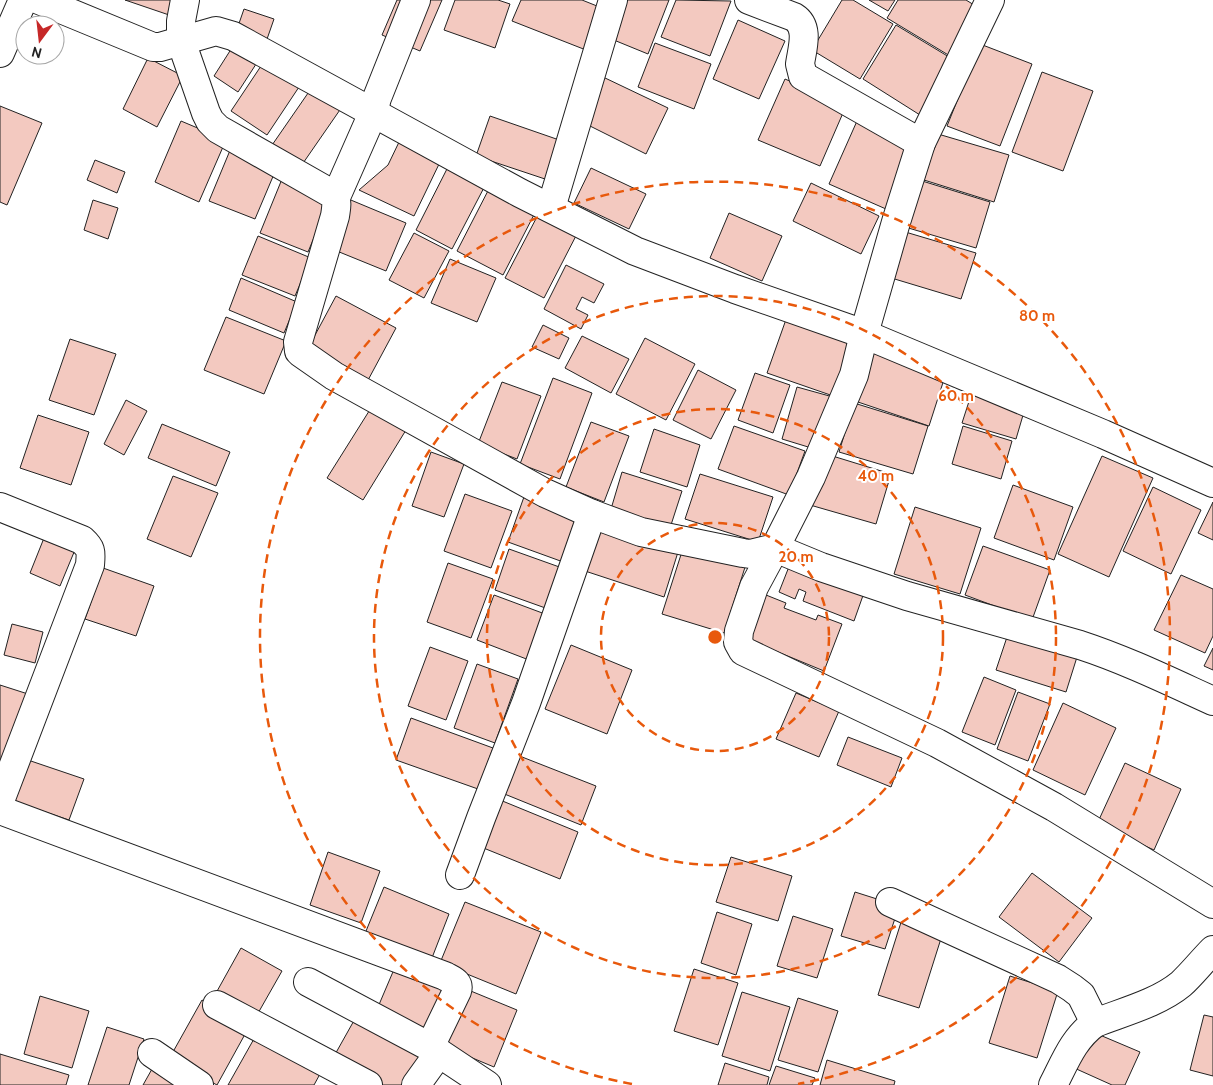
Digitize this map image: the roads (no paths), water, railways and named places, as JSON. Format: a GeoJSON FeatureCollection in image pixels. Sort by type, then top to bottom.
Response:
{"type":"FeatureCollection","features":[{"type":"Feature","properties":{"kind":"street"},"geometry":{"type":"LineString","coordinates":[[0,53],[23,0]]}},
{"type":"Feature","properties":{"kind":"street"},"geometry":{"type":"LineString","coordinates":[[39,0],[149,46],[157,47],[216,31],[233,36],[520,193],[635,251],[735,289],[864,334],[1103,434],[1213,483]]}},
{"type":"Feature","properties":{"kind":"street"},"geometry":{"type":"LineString","coordinates":[[185,0],[181,21],[181,41],[206,113],[214,126],[334,195],[336,198]]}},
{"type":"Feature","properties":{"kind":"street"},"geometry":{"type":"LineString","coordinates":[[416,0],[377,98],[373,113],[336,198],[337,208],[335,216],[298,342],[301,353],[334,376],[502,470],[545,493],[592,514],[641,532],[743,553],[750,554],[775,548],[821,568],[907,596],[1104,652],[1213,701]]}},
{"type":"Feature","properties":{"kind":"street"},"geometry":{"type":"LineString","coordinates":[[551,208],[613,0]]}},
{"type":"Feature","properties":{"kind":"street"},"geometry":{"type":"LineString","coordinates":[[749,0],[800,20],[804,32],[800,64],[804,76],[921,143]]}},
{"type":"Feature","properties":{"kind":"street"},"geometry":{"type":"LineString","coordinates":[[990,0],[921,143],[896,222],[854,376],[811,477],[754,587],[739,631],[738,642],[742,651],[945,747],[1054,807],[1213,904]]}},
{"type":"Feature","properties":{"kind":"street"},"geometry":{"type":"LineString","coordinates":[[0,507],[82,540],[90,547],[91,554],[90,565],[0,801]]}},
{"type":"Feature","properties":{"kind":"street"},"geometry":{"type":"LineString","coordinates":[[460,875],[526,703],[592,514]]}},
{"type":"Feature","properties":{"kind":"street"},"geometry":{"type":"LineString","coordinates":[[0,810],[456,982],[457,991],[434,1050],[416,1085]]}},
{"type":"Feature","properties":{"kind":"street"},"geometry":{"type":"LineString","coordinates":[[890,902],[1065,984],[1081,995],[1096,1023]]}},
{"type":"Feature","properties":{"kind":"street"},"geometry":{"type":"LineString","coordinates":[[1053,1085],[1073,1045],[1089,1028],[1096,1023],[1158,998],[1181,984],[1213,950]]}},
{"type":"Feature","properties":{"kind":"street"},"geometry":{"type":"LineString","coordinates":[[308,982],[434,1050],[487,1085]]}},
{"type":"Feature","properties":{"kind":"street"},"geometry":{"type":"LineString","coordinates":[[217,1005],[331,1077],[368,1085]]}},
{"type":"Feature","properties":{"kind":"street"},"geometry":{"type":"LineString","coordinates":[[152,1053],[198,1085]]}}]}
